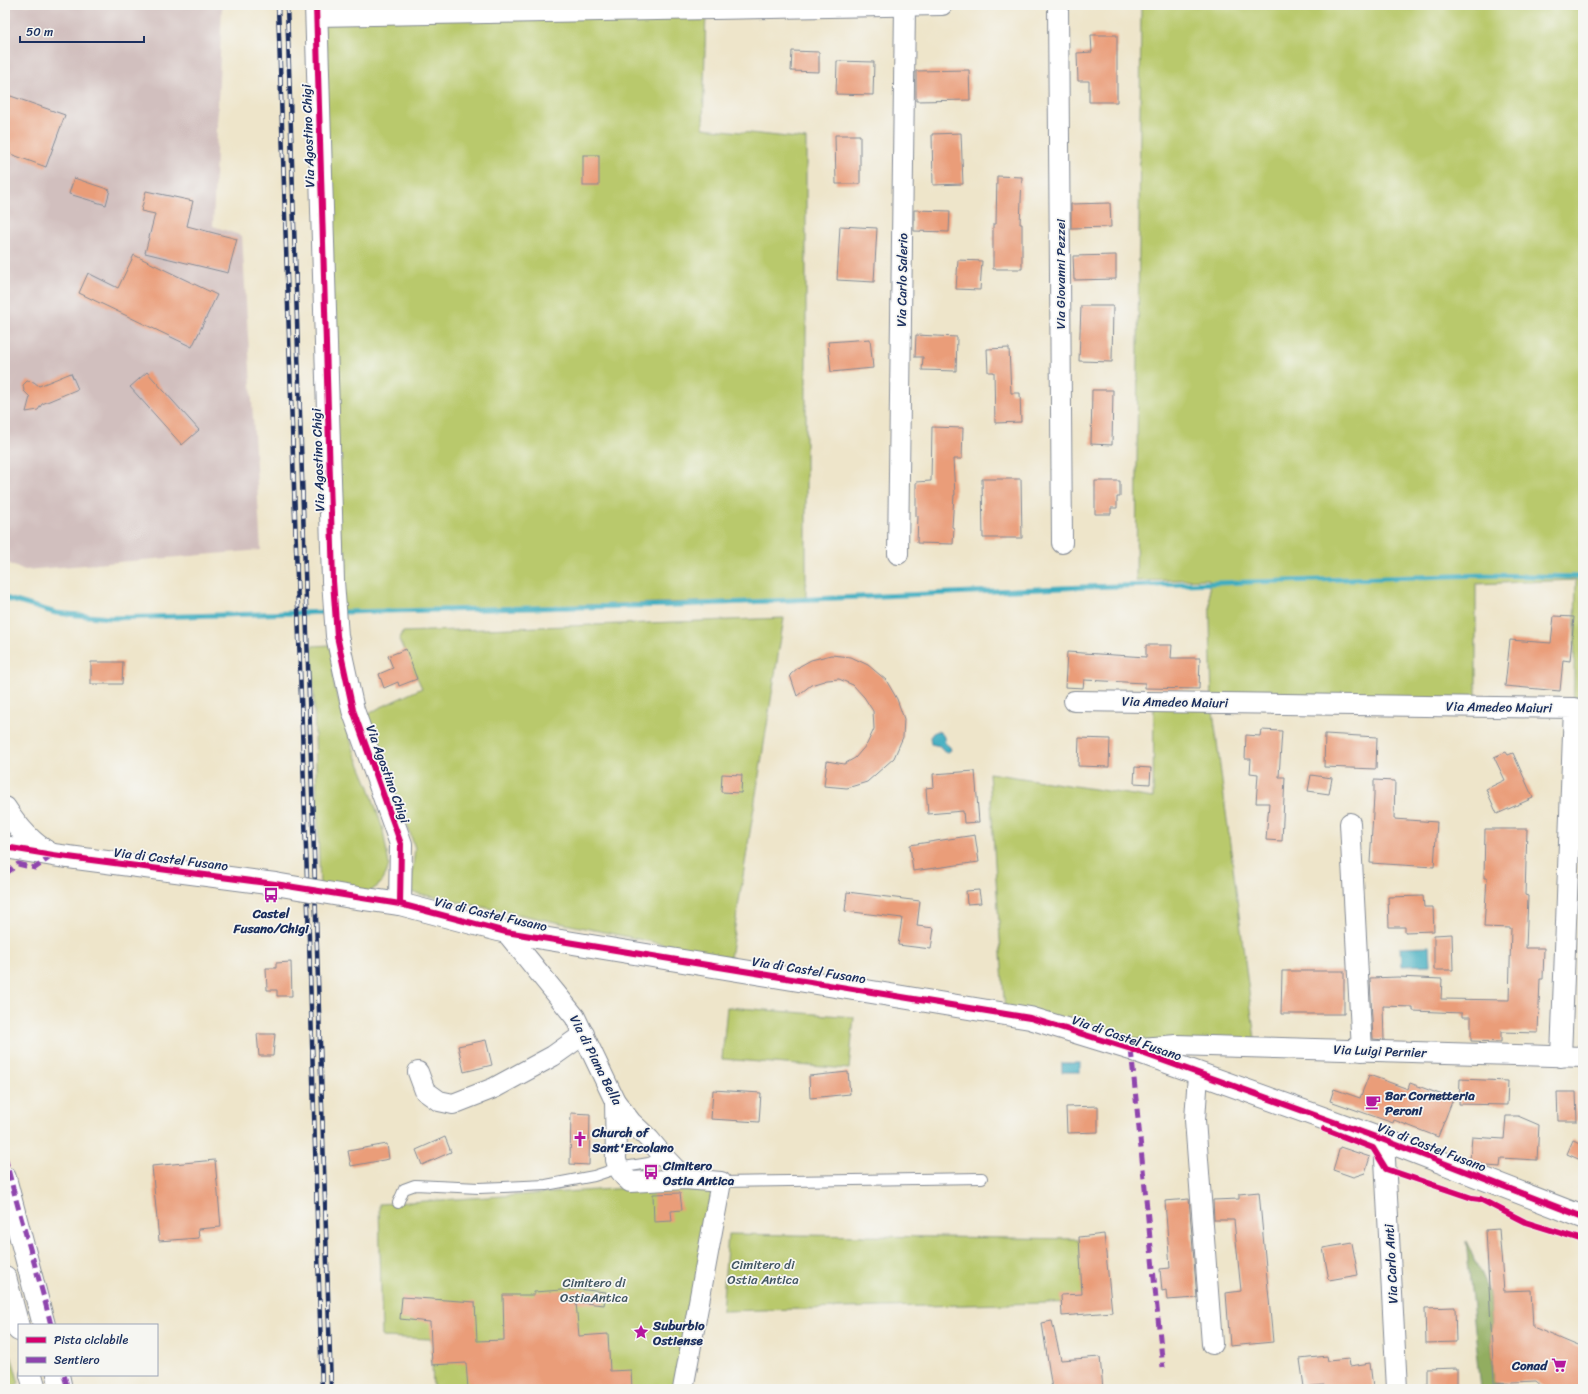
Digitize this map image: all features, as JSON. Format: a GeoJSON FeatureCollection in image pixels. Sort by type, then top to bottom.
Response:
{"type":"FeatureCollection","features":[{"type":"Feature","properties":{"kind":"street","name":"Via Carlo Salerio"},"geometry":{"type":"LineString","coordinates":[[898,554],[916,5]]}},
{"type":"Feature","properties":{"kind":"street"},"geometry":{"type":"LineString","coordinates":[[316,10],[942,5]]}},
{"type":"Feature","properties":{"kind":"street","name":"Via Giovanni Pezzei"},"geometry":{"type":"LineString","coordinates":[[1058,5],[1062,543]]}},
{"type":"Feature","properties":{"kind":"street","name":"Via Agostino Chigi"},"geometry":{"type":"LineString","coordinates":[[316,10],[333,581],[338,636],[353,710],[401,844],[400,904]]}},
{"type":"Feature","properties":{"kind":"street","name":"Via Amedeo Maiuri"},"geometry":{"type":"LineString","coordinates":[[1074,701],[1574,708],[1561,1057]]}},
{"type":"Feature","properties":{"kind":"street"},"geometry":{"type":"LineString","coordinates":[[5,808],[31,840],[41,849],[53,855]]}},
{"type":"Feature","properties":{"kind":"street"},"geometry":{"type":"LineString","coordinates":[[1350,823],[1362,1051]]}},
{"type":"Feature","properties":{"kind":"street","name":"Via di Castel Fusano"},"geometry":{"type":"LineString","coordinates":[[5,847],[53,855],[275,884],[400,904],[506,932],[1030,1018],[1131,1049],[1171,1054],[1198,1074],[1384,1140],[1583,1217]]}},
{"type":"Feature","properties":{"kind":"street","name":"Via di Piana Bella"},"geometry":{"type":"LineString","coordinates":[[506,932],[575,1016],[615,1100],[631,1122],[649,1139],[664,1158],[685,1179]]}},
{"type":"Feature","properties":{"kind":"street"},"geometry":{"type":"LineString","coordinates":[[418,1072],[425,1091],[439,1101],[453,1104],[494,1088],[553,1056],[584,1034]]}},
{"type":"Feature","properties":{"kind":"street","name":"Via Luigi Pernier"},"geometry":{"type":"LineString","coordinates":[[1171,1054],[1362,1051],[1583,1057]]}},
{"type":"Feature","properties":{"kind":"street"},"geometry":{"type":"LineString","coordinates":[[1198,1074],[1195,1120],[1212,1344]]}},
{"type":"Feature","properties":{"kind":"street"},"geometry":{"type":"LineString","coordinates":[[615,1100],[616,1160],[631,1179],[685,1179],[721,1182],[683,1389]]}},
{"type":"Feature","properties":{"kind":"street","name":"Via Carlo Anti"},"geometry":{"type":"LineString","coordinates":[[1384,1140],[1397,1389]]}},
{"type":"Feature","properties":{"kind":"street"},"geometry":{"type":"LineString","coordinates":[[5,1178],[44,1324]]}},
{"type":"Feature","properties":{"kind":"street"},"geometry":{"type":"LineString","coordinates":[[5,1278],[18,1326]]}},
{"type":"Feature","properties":{"kind":"street"},"geometry":{"type":"LineString","coordinates":[[31,1376],[35,1389]]}},
{"type":"Feature","properties":{"kind":"street"},"geometry":{"type":"LineString","coordinates":[[58,1376],[62,1389]]}},
{"type":"Feature","properties":{"kind":"lane"},"geometry":{"type":"LineString","coordinates":[[398,1203],[404,1189],[415,1185],[479,1188],[546,1185],[594,1176],[631,1179],[649,1163],[664,1158]]}},
{"type":"Feature","properties":{"kind":"lane"},"geometry":{"type":"LineString","coordinates":[[721,1182],[982,1178]]}},
{"type":"Feature","properties":{"kind":"shaded area"},"geometry":{"type":"Polygon","coordinates":[[[5,5],[222,5],[213,226],[242,236],[261,550],[25,570],[5,562],[5,5]]]}},
{"type":"Feature","properties":{"kind":"green space"},"geometry":{"type":"Polygon","coordinates":[[[316,5],[755,5],[706,9],[703,128],[806,139],[806,599],[326,612],[316,5]]]}},
{"type":"Feature","properties":{"kind":"green space"},"geometry":{"type":"Polygon","coordinates":[[[1141,5],[1583,5],[1583,768],[1572,768],[1576,580],[1476,584],[1476,706],[1212,703],[1209,579],[1136,581],[1141,5]]]}},
{"type":"Feature","properties":{"kind":"green space"},"geometry":{"type":"Polygon","coordinates":[[[784,618],[730,958],[410,892],[415,848],[400,803],[375,753],[363,718],[377,709],[422,688],[399,640],[403,632],[784,618]]]}},
{"type":"Feature","properties":{"kind":"green space"},"geometry":{"type":"Polygon","coordinates":[[[331,645],[334,685],[354,751],[369,787],[383,830],[389,865],[386,874],[379,885],[368,893],[320,890],[312,646],[331,645]]]}},
{"type":"Feature","properties":{"kind":"green space"},"geometry":{"type":"Polygon","coordinates":[[[1154,702],[1212,703],[1256,1047],[1131,1049],[1005,1014],[989,773],[1153,798],[1154,702]]]}},
{"type":"Feature","properties":{"kind":"green space"},"geometry":{"type":"Polygon","coordinates":[[[727,1007],[854,1017],[849,1069],[722,1059],[727,1007]]]}},
{"type":"Feature","properties":{"kind":"green space","name":"Cimitero di OstiaAntica"},"geometry":{"type":"Polygon","coordinates":[[[721,1182],[677,1389],[433,1389],[431,1339],[382,1337],[379,1204],[721,1182]]]}},
{"type":"Feature","properties":{"kind":"green space","name":"Cimitero di Ostia Antica"},"geometry":{"type":"Polygon","coordinates":[[[728,1234],[1081,1239],[1087,1302],[722,1311],[728,1234]]]}},
{"type":"Feature","properties":{"kind":"green space"},"geometry":{"type":"Polygon","coordinates":[[[1466,1241],[1489,1292],[1494,1383],[1525,1389],[1481,1389],[1466,1241]]]}},
{"type":"Feature","properties":{"kind":"green space"},"geometry":{"type":"Polygon","coordinates":[[[5,1335],[19,1383],[10,1389],[5,1389],[5,1335]]]}},
{"type":"Feature","properties":{"kind":"water"},"geometry":{"type":"Polygon","coordinates":[[[937,731],[942,734],[945,743],[950,747],[951,750],[948,752],[944,752],[940,746],[931,744],[930,737],[937,731]]]}},
{"type":"Feature","properties":{"kind":"water"},"geometry":{"type":"Polygon","coordinates":[[[1429,946],[1430,965],[1402,966],[1401,947],[1429,946]]]}},
{"type":"Feature","properties":{"kind":"water"},"geometry":{"type":"Polygon","coordinates":[[[1062,1063],[1080,1063],[1080,1072],[1062,1072],[1062,1063]]]}},
{"type":"Feature","properties":{"kind":"building"},"geometry":{"type":"Polygon","coordinates":[[[1091,35],[1117,35],[1117,102],[1089,102],[1089,81],[1078,81],[1077,53],[1092,52],[1091,35]]]}},
{"type":"Feature","properties":{"kind":"building"},"geometry":{"type":"Polygon","coordinates":[[[792,51],[819,52],[819,72],[791,71],[792,51]]]}},
{"type":"Feature","properties":{"kind":"building"},"geometry":{"type":"Polygon","coordinates":[[[837,61],[874,62],[873,95],[836,94],[837,61]]]}},
{"type":"Feature","properties":{"kind":"building"},"geometry":{"type":"Polygon","coordinates":[[[969,70],[970,100],[916,101],[916,71],[969,70]]]}},
{"type":"Feature","properties":{"kind":"building"},"geometry":{"type":"Polygon","coordinates":[[[5,94],[65,115],[46,167],[5,152],[5,94]]]}},
{"type":"Feature","properties":{"kind":"building"},"geometry":{"type":"Polygon","coordinates":[[[961,133],[963,184],[933,185],[932,134],[961,133]]]}},
{"type":"Feature","properties":{"kind":"building"},"geometry":{"type":"Polygon","coordinates":[[[835,135],[860,135],[860,184],[836,184],[835,135]]]}},
{"type":"Feature","properties":{"kind":"building"},"geometry":{"type":"Polygon","coordinates":[[[583,155],[599,155],[599,186],[583,186],[583,155]]]}},
{"type":"Feature","properties":{"kind":"building"},"geometry":{"type":"Polygon","coordinates":[[[997,176],[1022,177],[1020,224],[1022,224],[1022,269],[993,269],[993,224],[996,224],[997,176]]]}},
{"type":"Feature","properties":{"kind":"building"},"geometry":{"type":"Polygon","coordinates":[[[74,178],[110,190],[106,205],[69,194],[74,178]]]}},
{"type":"Feature","properties":{"kind":"building"},"geometry":{"type":"Polygon","coordinates":[[[146,191],[193,201],[187,226],[237,239],[228,273],[145,253],[155,214],[141,211],[146,191]]]}},
{"type":"Feature","properties":{"kind":"building"},"geometry":{"type":"Polygon","coordinates":[[[1110,203],[1111,227],[1071,228],[1071,204],[1110,203]]]}},
{"type":"Feature","properties":{"kind":"building"},"geometry":{"type":"Polygon","coordinates":[[[914,210],[950,211],[949,232],[914,231],[914,210]]]}},
{"type":"Feature","properties":{"kind":"building"},"geometry":{"type":"Polygon","coordinates":[[[840,226],[877,228],[874,282],[837,280],[840,226]]]}},
{"type":"Feature","properties":{"kind":"building"},"geometry":{"type":"Polygon","coordinates":[[[134,255],[217,295],[192,347],[79,293],[88,273],[118,288],[134,255]]]}},
{"type":"Feature","properties":{"kind":"building"},"geometry":{"type":"Polygon","coordinates":[[[1116,255],[1116,279],[1074,280],[1073,256],[1116,255]]]}},
{"type":"Feature","properties":{"kind":"building"},"geometry":{"type":"Polygon","coordinates":[[[958,260],[982,261],[980,290],[956,289],[958,260]]]}},
{"type":"Feature","properties":{"kind":"building"},"geometry":{"type":"Polygon","coordinates":[[[1081,306],[1113,306],[1112,362],[1079,361],[1081,306]]]}},
{"type":"Feature","properties":{"kind":"building"},"geometry":{"type":"Polygon","coordinates":[[[916,335],[957,337],[956,371],[922,370],[923,357],[915,357],[916,335]]]}},
{"type":"Feature","properties":{"kind":"building"},"geometry":{"type":"Polygon","coordinates":[[[870,339],[873,368],[831,372],[828,342],[870,339]]]}},
{"type":"Feature","properties":{"kind":"building"},"geometry":{"type":"Polygon","coordinates":[[[1009,348],[1011,393],[1020,393],[1021,422],[995,423],[994,372],[988,372],[987,349],[1009,348]]]}},
{"type":"Feature","properties":{"kind":"building"},"geometry":{"type":"Polygon","coordinates":[[[147,372],[199,430],[182,445],[130,387],[147,372]]]}},
{"type":"Feature","properties":{"kind":"building"},"geometry":{"type":"Polygon","coordinates":[[[71,373],[78,389],[42,404],[38,410],[26,412],[30,397],[24,391],[23,385],[27,381],[34,382],[39,386],[71,373]]]}},
{"type":"Feature","properties":{"kind":"building"},"geometry":{"type":"Polygon","coordinates":[[[1092,390],[1113,390],[1112,445],[1091,444],[1092,390]]]}},
{"type":"Feature","properties":{"kind":"building"},"geometry":{"type":"Polygon","coordinates":[[[932,427],[963,428],[962,459],[953,459],[955,495],[952,527],[954,528],[953,544],[917,543],[918,516],[916,516],[916,482],[931,481],[932,427]]]}},
{"type":"Feature","properties":{"kind":"building"},"geometry":{"type":"Polygon","coordinates":[[[982,479],[1021,479],[1022,538],[983,538],[982,479]]]}},
{"type":"Feature","properties":{"kind":"building"},"geometry":{"type":"Polygon","coordinates":[[[1095,481],[1120,481],[1120,497],[1117,497],[1117,508],[1111,508],[1111,514],[1095,514],[1095,481]]]}},
{"type":"Feature","properties":{"kind":"building"},"geometry":{"type":"Polygon","coordinates":[[[1554,616],[1574,617],[1570,661],[1563,660],[1560,691],[1505,686],[1510,640],[1551,643],[1554,616]]]}},
{"type":"Feature","properties":{"kind":"building"},"geometry":{"type":"Polygon","coordinates":[[[1146,645],[1172,645],[1171,658],[1200,658],[1199,689],[1145,688],[1145,683],[1084,680],[1083,688],[1065,687],[1067,652],[1146,657],[1146,645]]]}},
{"type":"Feature","properties":{"kind":"building"},"geometry":{"type":"Polygon","coordinates":[[[406,649],[417,679],[399,686],[398,682],[384,688],[379,674],[393,668],[388,656],[406,649]]]}},
{"type":"Feature","properties":{"kind":"building"},"geometry":{"type":"Polygon","coordinates":[[[831,655],[851,657],[868,665],[886,680],[897,699],[904,719],[903,737],[894,758],[867,782],[847,788],[824,786],[827,761],[844,764],[855,758],[867,744],[874,729],[873,711],[864,697],[853,685],[839,679],[827,680],[811,685],[797,696],[790,675],[800,666],[811,660],[831,655]]]}},
{"type":"Feature","properties":{"kind":"building"},"geometry":{"type":"Polygon","coordinates":[[[91,662],[123,662],[122,684],[91,684],[91,662]]]}},
{"type":"Feature","properties":{"kind":"building"},"geometry":{"type":"Polygon","coordinates":[[[1261,730],[1282,731],[1279,777],[1285,777],[1282,841],[1266,840],[1269,803],[1256,803],[1258,774],[1250,773],[1251,759],[1245,759],[1246,735],[1260,736],[1261,730]]]}},
{"type":"Feature","properties":{"kind":"building"},"geometry":{"type":"Polygon","coordinates":[[[1325,734],[1377,737],[1376,769],[1324,767],[1325,734]]]}},
{"type":"Feature","properties":{"kind":"building"},"geometry":{"type":"Polygon","coordinates":[[[1079,738],[1110,739],[1109,767],[1078,766],[1079,738]]]}},
{"type":"Feature","properties":{"kind":"building"},"geometry":{"type":"Polygon","coordinates":[[[1506,752],[1508,755],[1513,753],[1533,798],[1497,814],[1486,789],[1505,780],[1494,757],[1506,752]]]}},
{"type":"Feature","properties":{"kind":"building"},"geometry":{"type":"Polygon","coordinates":[[[1135,767],[1151,768],[1150,784],[1134,783],[1135,767]]]}},
{"type":"Feature","properties":{"kind":"building"},"geometry":{"type":"Polygon","coordinates":[[[975,771],[979,822],[964,823],[963,811],[928,814],[926,788],[934,787],[933,774],[975,771]]]}},
{"type":"Feature","properties":{"kind":"building"},"geometry":{"type":"Polygon","coordinates":[[[722,774],[742,775],[741,793],[721,792],[722,774]]]}},
{"type":"Feature","properties":{"kind":"building"},"geometry":{"type":"Polygon","coordinates":[[[1311,775],[1332,778],[1329,794],[1308,791],[1311,775]]]}},
{"type":"Feature","properties":{"kind":"building"},"geometry":{"type":"Polygon","coordinates":[[[1374,780],[1395,781],[1394,819],[1437,822],[1434,867],[1370,863],[1374,780]]]}},
{"type":"Feature","properties":{"kind":"building"},"geometry":{"type":"Polygon","coordinates":[[[1485,829],[1527,829],[1525,895],[1528,896],[1526,948],[1544,948],[1543,979],[1540,979],[1538,1033],[1501,1032],[1501,1042],[1471,1041],[1471,1017],[1462,1017],[1462,1013],[1413,1011],[1413,1007],[1383,1006],[1384,1040],[1373,1039],[1370,978],[1398,977],[1442,979],[1441,999],[1509,1000],[1511,928],[1484,927],[1487,878],[1484,878],[1485,829]]]}},
{"type":"Feature","properties":{"kind":"building"},"geometry":{"type":"Polygon","coordinates":[[[975,835],[979,862],[913,871],[910,845],[975,835]]]}},
{"type":"Feature","properties":{"kind":"building"},"geometry":{"type":"Polygon","coordinates":[[[979,890],[981,903],[967,904],[966,891],[979,890]]]}},
{"type":"Feature","properties":{"kind":"building"},"geometry":{"type":"Polygon","coordinates":[[[847,892],[920,901],[917,926],[934,928],[931,949],[898,945],[902,918],[845,911],[847,892]]]}},
{"type":"Feature","properties":{"kind":"building"},"geometry":{"type":"Polygon","coordinates":[[[1423,896],[1424,907],[1433,907],[1434,931],[1405,932],[1405,927],[1389,927],[1388,897],[1423,896]]]}},
{"type":"Feature","properties":{"kind":"building"},"geometry":{"type":"Polygon","coordinates":[[[1452,934],[1453,970],[1434,970],[1434,935],[1452,934]]]}},
{"type":"Feature","properties":{"kind":"building"},"geometry":{"type":"Polygon","coordinates":[[[291,962],[292,996],[277,996],[277,990],[267,990],[266,968],[276,968],[276,963],[291,962]]]}},
{"type":"Feature","properties":{"kind":"building"},"geometry":{"type":"Polygon","coordinates":[[[1282,971],[1344,971],[1344,1014],[1281,1014],[1282,971]]]}},
{"type":"Feature","properties":{"kind":"building"},"geometry":{"type":"Polygon","coordinates":[[[257,1034],[275,1034],[273,1056],[259,1056],[257,1034]]]}},
{"type":"Feature","properties":{"kind":"building"},"geometry":{"type":"Polygon","coordinates":[[[486,1040],[492,1065],[464,1072],[458,1046],[486,1040]]]}},
{"type":"Feature","properties":{"kind":"building"},"geometry":{"type":"Polygon","coordinates":[[[848,1072],[850,1094],[810,1098],[809,1076],[848,1072]]]}},
{"type":"Feature","properties":{"kind":"building"},"geometry":{"type":"Polygon","coordinates":[[[1369,1075],[1408,1089],[1410,1083],[1453,1099],[1438,1137],[1394,1120],[1393,1123],[1330,1101],[1334,1089],[1360,1098],[1369,1075]]]}},
{"type":"Feature","properties":{"kind":"building"},"geometry":{"type":"Polygon","coordinates":[[[1460,1079],[1508,1081],[1507,1105],[1459,1104],[1460,1079]]]}},
{"type":"Feature","properties":{"kind":"building"},"geometry":{"type":"Polygon","coordinates":[[[713,1090],[761,1093],[759,1122],[711,1119],[713,1090]]]}},
{"type":"Feature","properties":{"kind":"building"},"geometry":{"type":"Polygon","coordinates":[[[1557,1092],[1576,1092],[1577,1121],[1558,1121],[1557,1092]]]}},
{"type":"Feature","properties":{"kind":"building"},"geometry":{"type":"Polygon","coordinates":[[[1098,1106],[1098,1132],[1067,1133],[1066,1107],[1098,1106]]]}},
{"type":"Feature","properties":{"kind":"building","name":"Church of Sant'Ercolano"},"geometry":{"type":"Polygon","coordinates":[[[571,1113],[590,1114],[589,1165],[570,1164],[571,1113]]]}},
{"type":"Feature","properties":{"kind":"building"},"geometry":{"type":"Polygon","coordinates":[[[1506,1116],[1518,1116],[1539,1125],[1537,1160],[1501,1158],[1500,1167],[1487,1166],[1470,1160],[1472,1137],[1504,1139],[1506,1116]]]}},
{"type":"Feature","properties":{"kind":"building"},"geometry":{"type":"Polygon","coordinates":[[[445,1137],[451,1152],[422,1165],[416,1150],[445,1137]]]}},
{"type":"Feature","properties":{"kind":"building"},"geometry":{"type":"Polygon","coordinates":[[[1573,1140],[1583,1144],[1583,1161],[1567,1154],[1573,1140]]]}},
{"type":"Feature","properties":{"kind":"building"},"geometry":{"type":"Polygon","coordinates":[[[387,1144],[389,1159],[351,1166],[348,1151],[387,1144]]]}},
{"type":"Feature","properties":{"kind":"building"},"geometry":{"type":"Polygon","coordinates":[[[1340,1147],[1370,1157],[1365,1173],[1353,1177],[1333,1170],[1340,1147]]]}},
{"type":"Feature","properties":{"kind":"building"},"geometry":{"type":"Polygon","coordinates":[[[215,1160],[221,1227],[198,1229],[199,1238],[159,1241],[152,1166],[215,1160]]]}},
{"type":"Feature","properties":{"kind":"building"},"geometry":{"type":"Polygon","coordinates":[[[1259,1192],[1273,1342],[1230,1346],[1226,1293],[1241,1291],[1234,1220],[1214,1220],[1213,1200],[1239,1199],[1239,1194],[1259,1192]]]}},
{"type":"Feature","properties":{"kind":"building"},"geometry":{"type":"Polygon","coordinates":[[[680,1193],[682,1210],[671,1211],[672,1221],[654,1222],[653,1194],[680,1193]]]}},
{"type":"Feature","properties":{"kind":"building"},"geometry":{"type":"Polygon","coordinates":[[[1189,1199],[1197,1298],[1167,1300],[1166,1290],[1162,1291],[1160,1269],[1170,1268],[1165,1201],[1189,1199]]]}},
{"type":"Feature","properties":{"kind":"building"},"geometry":{"type":"Polygon","coordinates":[[[1499,1229],[1504,1291],[1531,1290],[1533,1327],[1583,1348],[1583,1389],[1545,1389],[1536,1381],[1494,1383],[1486,1230],[1499,1229]]]}},
{"type":"Feature","properties":{"kind":"building"},"geometry":{"type":"Polygon","coordinates":[[[1104,1234],[1112,1312],[1062,1316],[1061,1295],[1082,1294],[1079,1237],[1104,1234]]]}},
{"type":"Feature","properties":{"kind":"building"},"geometry":{"type":"Polygon","coordinates":[[[1352,1243],[1358,1275],[1329,1280],[1323,1248],[1352,1243]]]}},
{"type":"Feature","properties":{"kind":"building"},"geometry":{"type":"Polygon","coordinates":[[[576,1289],[606,1292],[604,1305],[576,1302],[579,1336],[608,1334],[610,1371],[631,1370],[632,1389],[468,1389],[466,1363],[432,1365],[430,1322],[400,1319],[402,1297],[475,1302],[477,1341],[504,1340],[503,1295],[534,1295],[534,1292],[576,1289]]]}},
{"type":"Feature","properties":{"kind":"building"},"geometry":{"type":"Polygon","coordinates":[[[1455,1307],[1456,1342],[1426,1343],[1425,1308],[1455,1307]]]}},
{"type":"Feature","properties":{"kind":"building"},"geometry":{"type":"Polygon","coordinates":[[[1052,1321],[1061,1360],[1100,1357],[1103,1389],[1052,1389],[1042,1323],[1052,1321]]]}},
{"type":"Feature","properties":{"kind":"building"},"geometry":{"type":"Polygon","coordinates":[[[1327,1356],[1328,1361],[1349,1359],[1350,1366],[1370,1363],[1373,1388],[1347,1389],[1347,1386],[1324,1389],[1324,1385],[1304,1387],[1300,1359],[1327,1356]]]}},
{"type":"Feature","properties":{"kind":"building"},"geometry":{"type":"Polygon","coordinates":[[[1457,1368],[1457,1389],[1427,1389],[1427,1369],[1457,1368]]]}},
{"type":"Feature","properties":{"kind":"waterway"},"geometry":{"type":"LineString","coordinates":[[341,612],[676,605],[1085,587],[1484,575],[1583,577]]}},
{"type":"Feature","properties":{"kind":"waterway"},"geometry":{"type":"LineString","coordinates":[[5,598],[56,613],[110,618],[331,612]]}},
{"type":"Feature","properties":{"kind":"railway"},"geometry":{"type":"LineString","coordinates":[[278,5],[309,938],[322,1389]]}},
{"type":"Feature","properties":{"kind":"railway"},"geometry":{"type":"LineString","coordinates":[[287,5],[331,1389]]}},
{"type":"Feature","properties":{"kind":"marked path"},"geometry":{"type":"LineString","coordinates":[[5,874],[18,864],[35,868],[53,855]]}},
{"type":"Feature","properties":{"kind":"marked path"},"geometry":{"type":"LineString","coordinates":[[1131,1049],[1163,1368]]}},
{"type":"Feature","properties":{"kind":"marked path"},"geometry":{"type":"LineString","coordinates":[[5,1156],[51,1324]]}},
{"type":"Feature","properties":{"kind":"marked path"},"geometry":{"type":"LineString","coordinates":[[64,1376],[68,1389]]}},
{"type":"Feature","properties":{"kind":"cycle path"},"geometry":{"type":"LineString","coordinates":[[316,5],[333,581],[337,636],[353,710],[401,844],[400,904]]}},
{"type":"Feature","properties":{"kind":"cycle path"},"geometry":{"type":"LineString","coordinates":[[5,847],[53,855],[275,884],[400,904],[506,932],[1030,1018],[1131,1049],[1384,1140],[1583,1217]]}},
{"type":"Feature","properties":{"kind":"cycle path"},"geometry":{"type":"LineString","coordinates":[[1324,1129],[1373,1148],[1386,1169],[1472,1198],[1480,1199],[1525,1222],[1583,1240]]}},
{"type":"Feature","properties":{"kind":"place","name":"Castel Fusano/Chigi"},"geometry":{"type":"Point","coordinates":[271,895]}},
{"type":"Feature","properties":{"kind":"place","name":"Bar Cornetteria Peroni"},"geometry":{"type":"Point","coordinates":[1373,1102]}},
{"type":"Feature","properties":{"kind":"place","name":"Church of Sant'Ercolano"},"geometry":{"type":"Point","coordinates":[580,1139]}},
{"type":"Feature","properties":{"kind":"place","name":"Cimitero Ostia Antica"},"geometry":{"type":"Point","coordinates":[651,1172]}},
{"type":"Feature","properties":{"kind":"place","name":"Suburbio Ostiense"},"geometry":{"type":"Point","coordinates":[641,1332]}},
{"type":"Feature","properties":{"kind":"place","name":"Conad"},"geometry":{"type":"Point","coordinates":[1559,1365]}}]}
